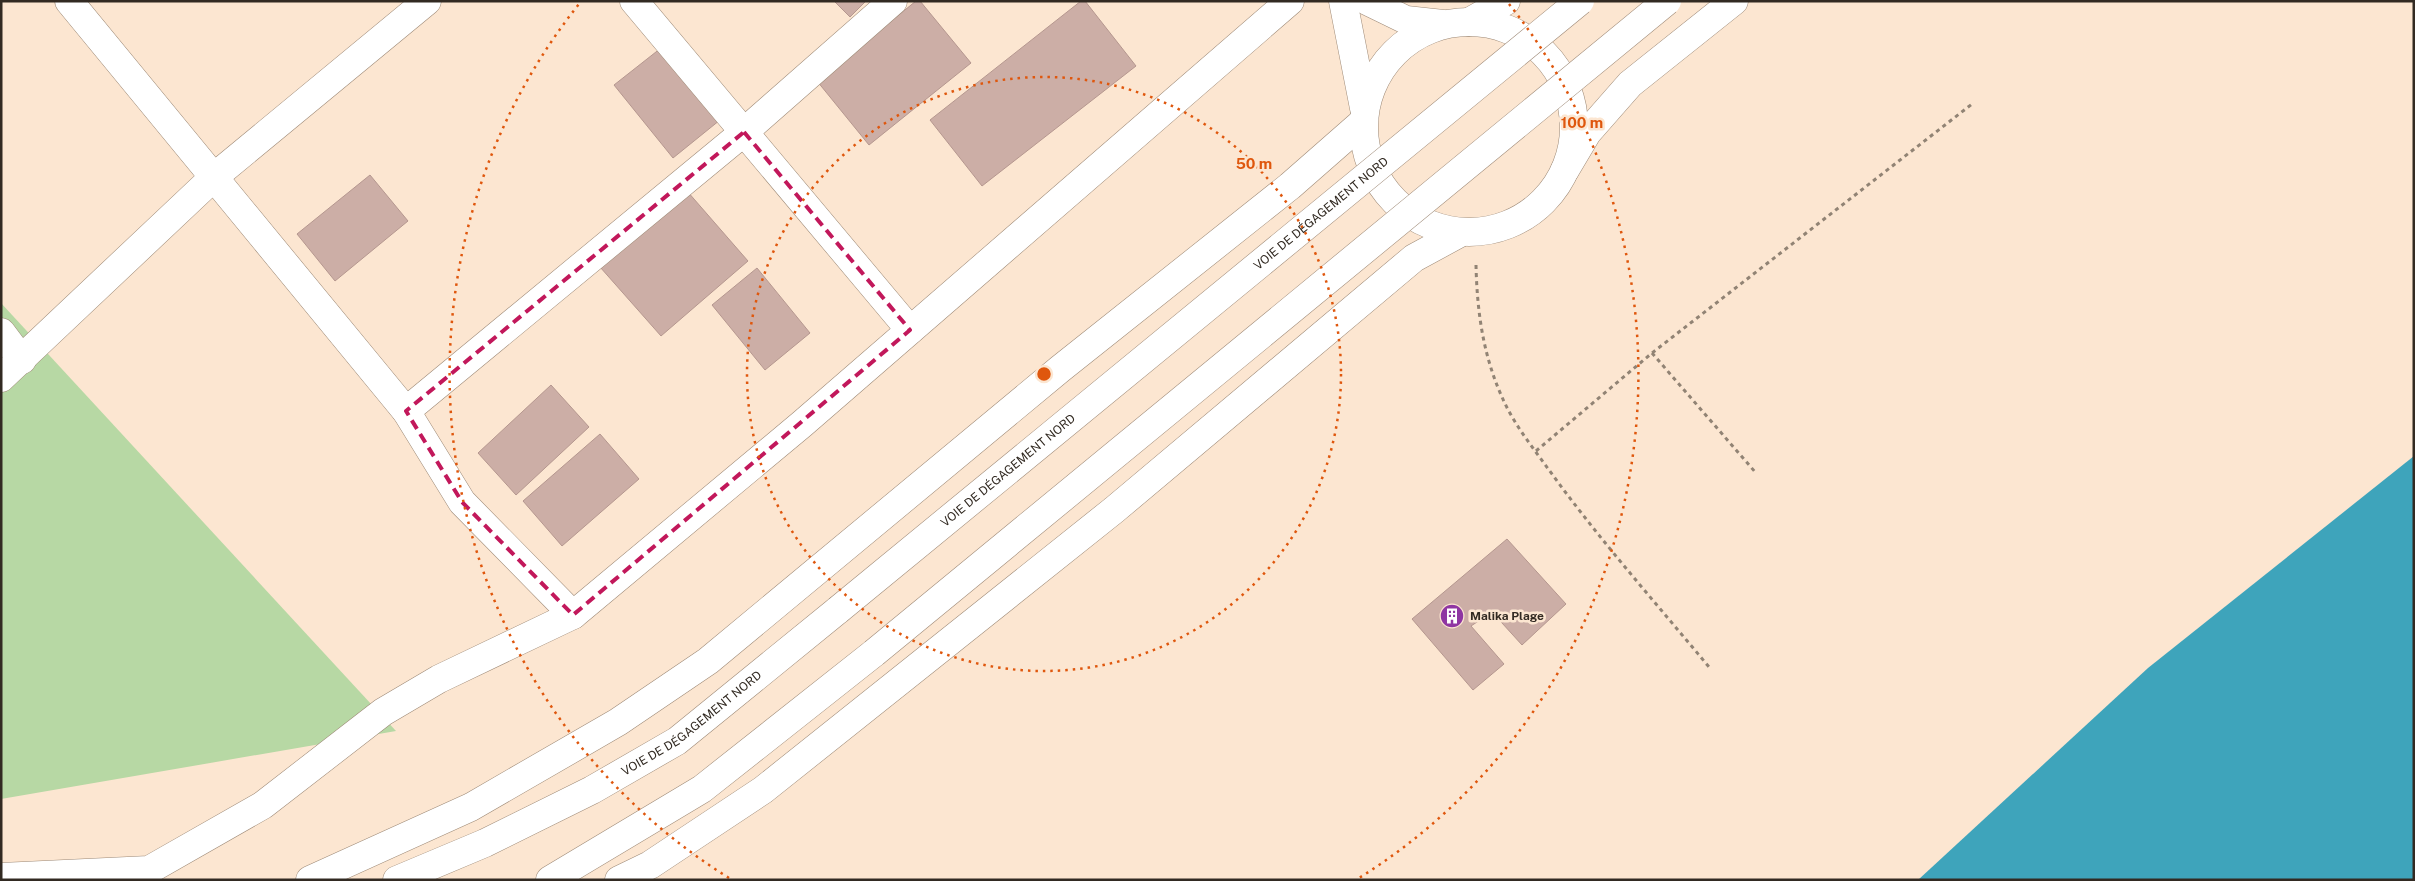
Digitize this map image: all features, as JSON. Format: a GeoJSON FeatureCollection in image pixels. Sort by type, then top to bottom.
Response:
{"type":"FeatureCollection","features":[{"type":"Feature","properties":{"kind":"main road"},"geometry":{"type":"LineString","coordinates":[[69,1],[406,411],[462,502],[573,615]]}},
{"type":"Feature","properties":{"kind":"main road"},"geometry":{"type":"LineString","coordinates":[[634,1],[910,330]]}},
{"type":"Feature","properties":{"kind":"main road"},"geometry":{"type":"LineString","coordinates":[[406,411],[744,132],[893,1]]}},
{"type":"Feature","properties":{"kind":"main road"},"geometry":{"type":"LineString","coordinates":[[1,876],[149,870],[262,805],[383,712],[439,679],[573,615],[795,430],[1290,1]]}},
{"type":"Feature","properties":{"kind":"main road"},"geometry":{"type":"LineString","coordinates":[[1343,1],[1364,115]]}},
{"type":"Feature","properties":{"kind":"main road"},"geometry":{"type":"LineString","coordinates":[[1367,1],[1406,20],[1494,25],[1517,33],[1539,48],[1557,68],[1569,92],[1574,118],[1573,145],[1565,170]]}},
{"type":"Feature","properties":{"kind":"main road"},"geometry":{"type":"LineString","coordinates":[[1473,232],[1436,228],[1412,217],[1393,202],[1378,182],[1367,159],[1362,134],[1364,115],[1371,86],[1384,64],[1400,46],[1421,33],[1457,23],[1506,1]]}},
{"type":"Feature","properties":{"kind":"main road","name":"VOIE DE DÉGAGEMENT NORD"},"geometry":{"type":"LineString","coordinates":[[397,880],[485,843],[574,799],[677,741],[1580,1]]}},
{"type":"Feature","properties":{"kind":"main road"},"geometry":{"type":"LineString","coordinates":[[550,880],[702,789],[874,652],[1667,1]]}},
{"type":"Feature","properties":{"kind":"main road"},"geometry":{"type":"LineString","coordinates":[[619,880],[650,865],[763,790],[1114,510],[1414,258],[1473,232],[1510,224],[1532,212],[1551,193],[1587,133],[1630,84],[1734,1]]}},
{"type":"Feature","properties":{"kind":"main road"},"geometry":{"type":"LineString","coordinates":[[1,378],[214,177],[417,4]]}},
{"type":"Feature","properties":{"kind":"main road"},"geometry":{"type":"LineString","coordinates":[[310,880],[471,807],[618,722],[708,661],[1060,369],[1290,186],[1364,115]]}},
{"type":"Feature","properties":{"kind":"main road"},"geometry":{"type":"LineString","coordinates":[[1,332],[22,360]]}},
{"type":"Feature","properties":{"kind":"path"},"geometry":{"type":"LineString","coordinates":[[1536,451],[1652,353],[1972,104]]}},
{"type":"Feature","properties":{"kind":"path"},"geometry":{"type":"LineString","coordinates":[[1473,232],[1476,257],[1477,303],[1484,347],[1502,399],[1578,511],[1709,667]]}},
{"type":"Feature","properties":{"kind":"path"},"geometry":{"type":"LineString","coordinates":[[1652,353],[1756,474]]}},
{"type":"Feature","properties":{"kind":"highlighted area"},"geometry":{"type":"Polygon","coordinates":[[[744,132],[910,330],[573,615],[462,502],[406,411],[744,132]]]}},
{"type":"Feature","properties":{"kind":"green space"},"geometry":{"type":"Polygon","coordinates":[[[1,303],[396,731],[1,799],[1,303]]]}},
{"type":"Feature","properties":{"kind":"water"},"geometry":{"type":"Polygon","coordinates":[[[2414,456],[2414,880],[1918,880],[2148,668],[2414,456]]]}},
{"type":"Feature","properties":{"kind":"building"},"geometry":{"type":"Polygon","coordinates":[[[834,1],[866,1],[850,17],[834,1]]]}},
{"type":"Feature","properties":{"kind":"building"},"geometry":{"type":"Polygon","coordinates":[[[916,1],[920,1],[971,63],[869,145],[817,81],[916,1]]]}},
{"type":"Feature","properties":{"kind":"building"},"geometry":{"type":"Polygon","coordinates":[[[1081,1],[1085,1],[1136,66],[982,186],[930,120],[1081,1]]]}},
{"type":"Feature","properties":{"kind":"building"},"geometry":{"type":"Polygon","coordinates":[[[661,48],[720,120],[673,158],[614,85],[661,48]]]}},
{"type":"Feature","properties":{"kind":"building"},"geometry":{"type":"Polygon","coordinates":[[[370,175],[408,221],[335,281],[297,234],[370,175]]]}},
{"type":"Feature","properties":{"kind":"building"},"geometry":{"type":"Polygon","coordinates":[[[687,191],[748,261],[661,336],[600,267],[687,191]]]}},
{"type":"Feature","properties":{"kind":"building"},"geometry":{"type":"Polygon","coordinates":[[[757,268],[810,333],[765,370],[712,305],[757,268]]]}},
{"type":"Feature","properties":{"kind":"building"},"geometry":{"type":"Polygon","coordinates":[[[551,385],[589,427],[516,495],[478,453],[551,385]]]}},
{"type":"Feature","properties":{"kind":"building"},"geometry":{"type":"Polygon","coordinates":[[[600,434],[639,479],[562,546],[523,501],[600,434]]]}},
{"type":"Feature","properties":{"kind":"building","name":"Malika Plage"},"geometry":{"type":"Polygon","coordinates":[[[1507,539],[1566,604],[1522,645],[1492,612],[1471,626],[1504,664],[1473,690],[1412,619],[1507,539]]]}},
{"type":"Feature","properties":{"kind":"place","name":"Malika Plage"},"geometry":{"type":"Point","coordinates":[1452,616]}}]}
